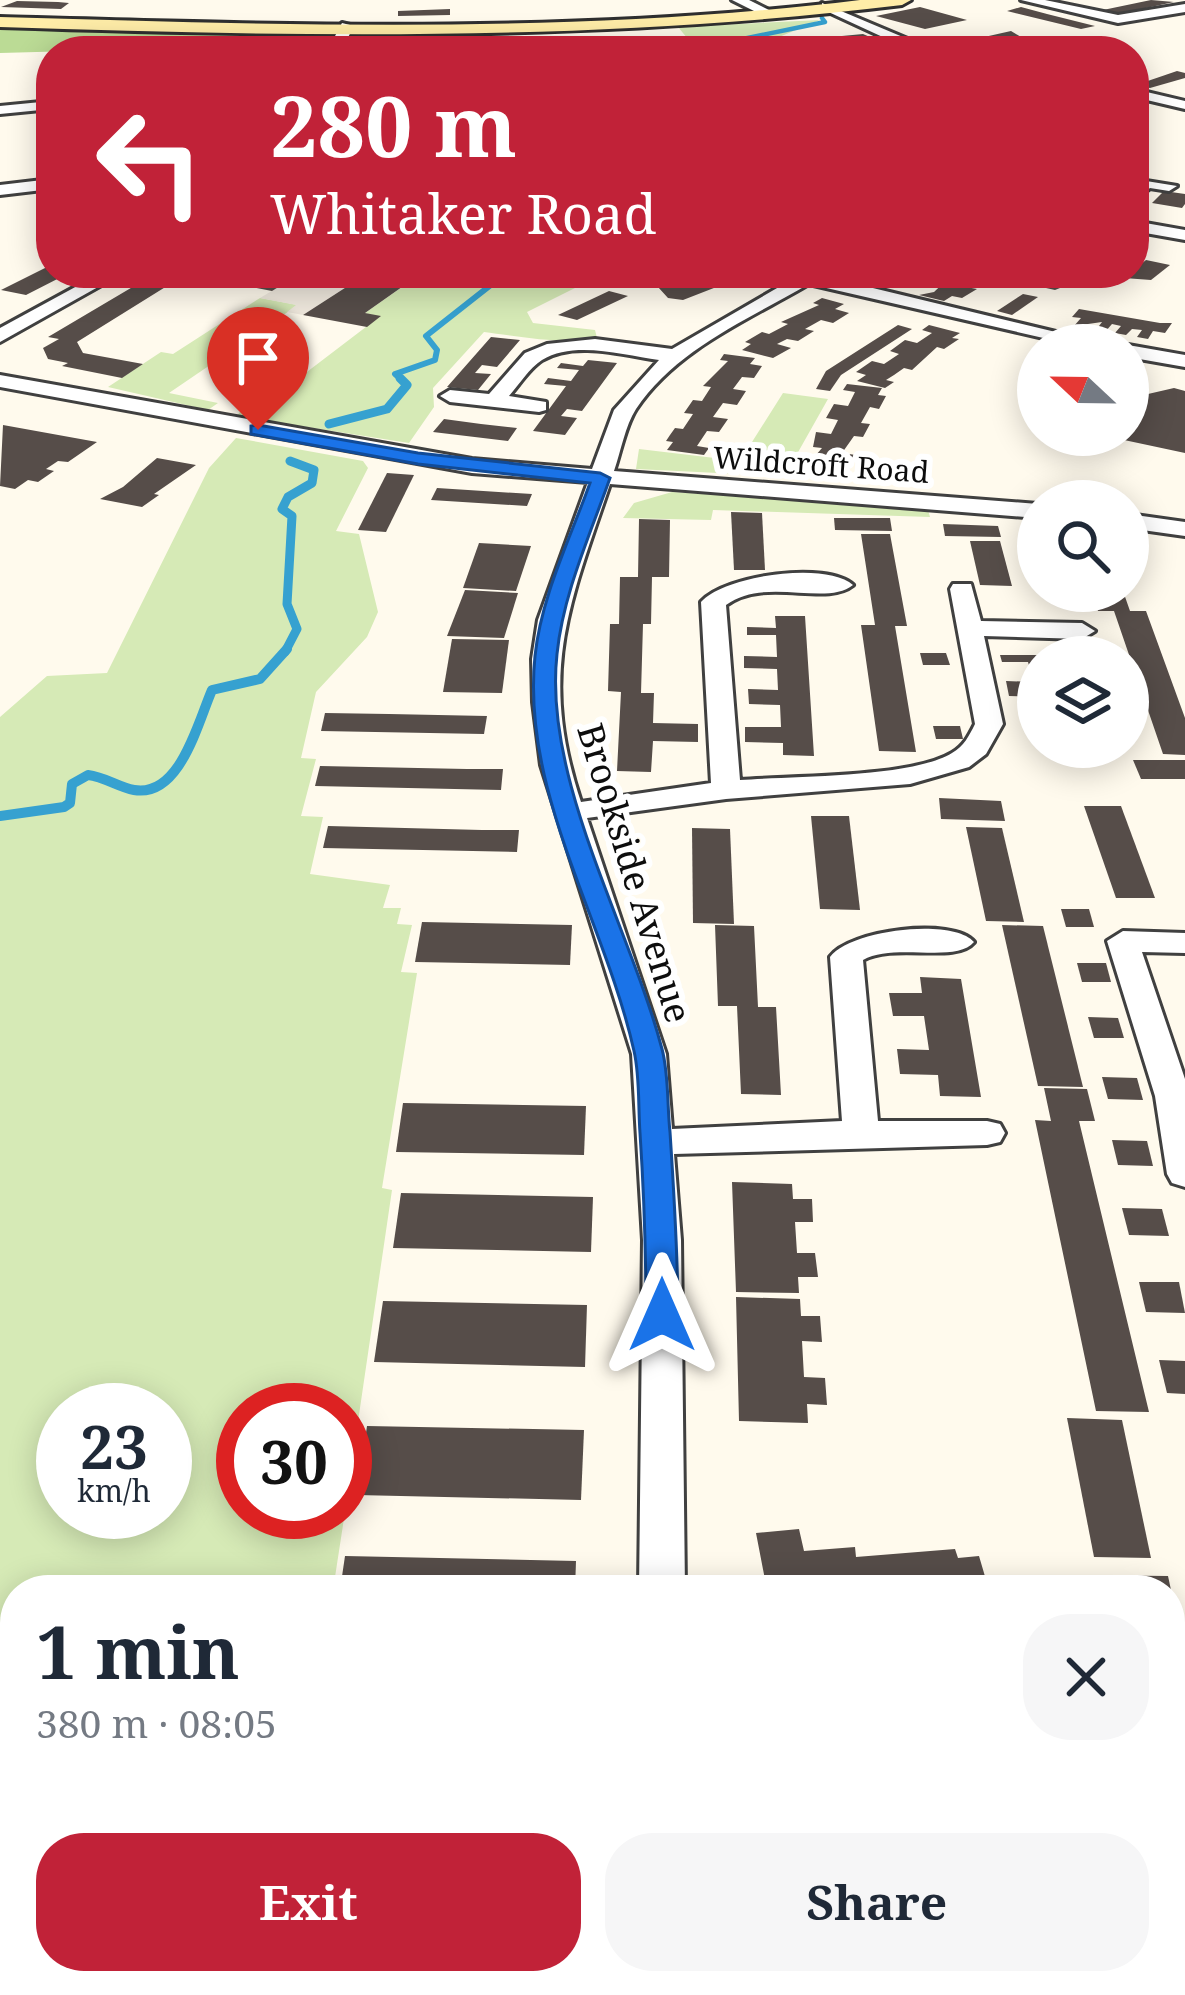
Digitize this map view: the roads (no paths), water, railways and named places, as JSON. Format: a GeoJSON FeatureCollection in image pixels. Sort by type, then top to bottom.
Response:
{"type":"FeatureCollection","features":[{"type":"Feature","properties":{"kind":"main road"},"geometry":{"type":"LineString","coordinates":[[830,8],[870,0]]}},
{"type":"Feature","properties":{"kind":"main road"},"geometry":{"type":"LineString","coordinates":[[0,20],[346,28],[770,14],[902,0]]}},
{"type":"Feature","properties":{"kind":"street"},"geometry":{"type":"LineString","coordinates":[[738,0],[770,14]]}},
{"type":"Feature","properties":{"kind":"street"},"geometry":{"type":"LineString","coordinates":[[1027,0],[1118,20],[1185,8]]}},
{"type":"Feature","properties":{"kind":"street"},"geometry":{"type":"LineString","coordinates":[[830,8],[893,36]]}},
{"type":"Feature","properties":{"kind":"street"},"geometry":{"type":"LineString","coordinates":[[342,36],[346,28]]}},
{"type":"Feature","properties":{"kind":"street"},"geometry":{"type":"LineString","coordinates":[[1149,97],[1185,105]]}},
{"type":"Feature","properties":{"kind":"street"},"geometry":{"type":"LineString","coordinates":[[0,110],[36,106]]}},
{"type":"Feature","properties":{"kind":"street"},"geometry":{"type":"LineString","coordinates":[[1149,183],[1169,186]]}},
{"type":"Feature","properties":{"kind":"street"},"geometry":{"type":"LineString","coordinates":[[0,190],[36,186]]}},
{"type":"Feature","properties":{"kind":"street"},"geometry":{"type":"LineString","coordinates":[[1149,229],[1185,235]]}},
{"type":"Feature","properties":{"kind":"street"},"geometry":{"type":"LineString","coordinates":[[0,336],[87,288]]}},
{"type":"Feature","properties":{"kind":"street","name":"Brookside Avenue"},"geometry":{"type":"LineString","coordinates":[[662,1575],[662,1240],[647,1045],[569,812],[546,716],[545,659],[568,566],[624,410],[676,356],[722,323],[787,288]]}},
{"type":"Feature","properties":{"kind":"street"},"geometry":{"type":"LineString","coordinates":[[865,288],[1017,325]]}},
{"type":"Feature","properties":{"kind":"street"},"geometry":{"type":"LineString","coordinates":[[494,401],[532,357],[554,348],[595,345],[676,356]]}},
{"type":"Feature","properties":{"kind":"street"},"geometry":{"type":"LineString","coordinates":[[1149,355],[1185,361]]}},
{"type":"Feature","properties":{"kind":"street","name":"Wildcroft Road"},"geometry":{"type":"LineString","coordinates":[[0,381],[337,445],[600,478],[1017,509]]}},
{"type":"Feature","properties":{"kind":"street"},"geometry":{"type":"LineString","coordinates":[[450,396],[538,406]]}},
{"type":"Feature","properties":{"kind":"street"},"geometry":{"type":"LineString","coordinates":[[1149,524],[1185,529]]}},
{"type":"Feature","properties":{"kind":"street"},"geometry":{"type":"LineString","coordinates":[[726,790],[713,602],[725,591],[757,584],[841,585]]}},
{"type":"Feature","properties":{"kind":"street"},"geometry":{"type":"LineString","coordinates":[[569,812],[726,790],[910,776],[959,761],[976,748],[988,724],[962,589]]}},
{"type":"Feature","properties":{"kind":"street"},"geometry":{"type":"LineString","coordinates":[[971,628],[1082,631]]}},
{"type":"Feature","properties":{"kind":"street"},"geometry":{"type":"LineString","coordinates":[[1185,943],[1123,941],[1173,1096],[1185,1174]]}},
{"type":"Feature","properties":{"kind":"street"},"geometry":{"type":"LineString","coordinates":[[860,1133],[860,1082],[846,957],[858,946],[958,942]]}},
{"type":"Feature","properties":{"kind":"street"},"geometry":{"type":"LineString","coordinates":[[656,1142],[987,1133]]}},
{"type":"Feature","properties":{"kind":"waterway"},"geometry":{"type":"LineString","coordinates":[[757,36],[825,22],[822,18]]}},
{"type":"Feature","properties":{"kind":"waterway"},"geometry":{"type":"LineString","coordinates":[[403,381],[395,374],[435,360],[437,350],[426,336],[487,288]]}},
{"type":"Feature","properties":{"kind":"waterway"},"geometry":{"type":"LineString","coordinates":[[400,378],[403,381]]}},
{"type":"Feature","properties":{"kind":"waterway"},"geometry":{"type":"LineString","coordinates":[[329,424],[387,409],[407,385],[403,381]]}},
{"type":"Feature","properties":{"kind":"waterway"},"geometry":{"type":"LineString","coordinates":[[286,650],[297,629],[287,604],[292,516],[282,509],[288,497],[312,483],[314,470],[290,461]]}},
{"type":"Feature","properties":{"kind":"waterway"},"geometry":{"type":"LineString","coordinates":[[0,816],[64,807],[70,803],[72,784],[88,775],[134,790],[164,782],[185,755],[212,690],[260,679],[286,650]]}}]}
